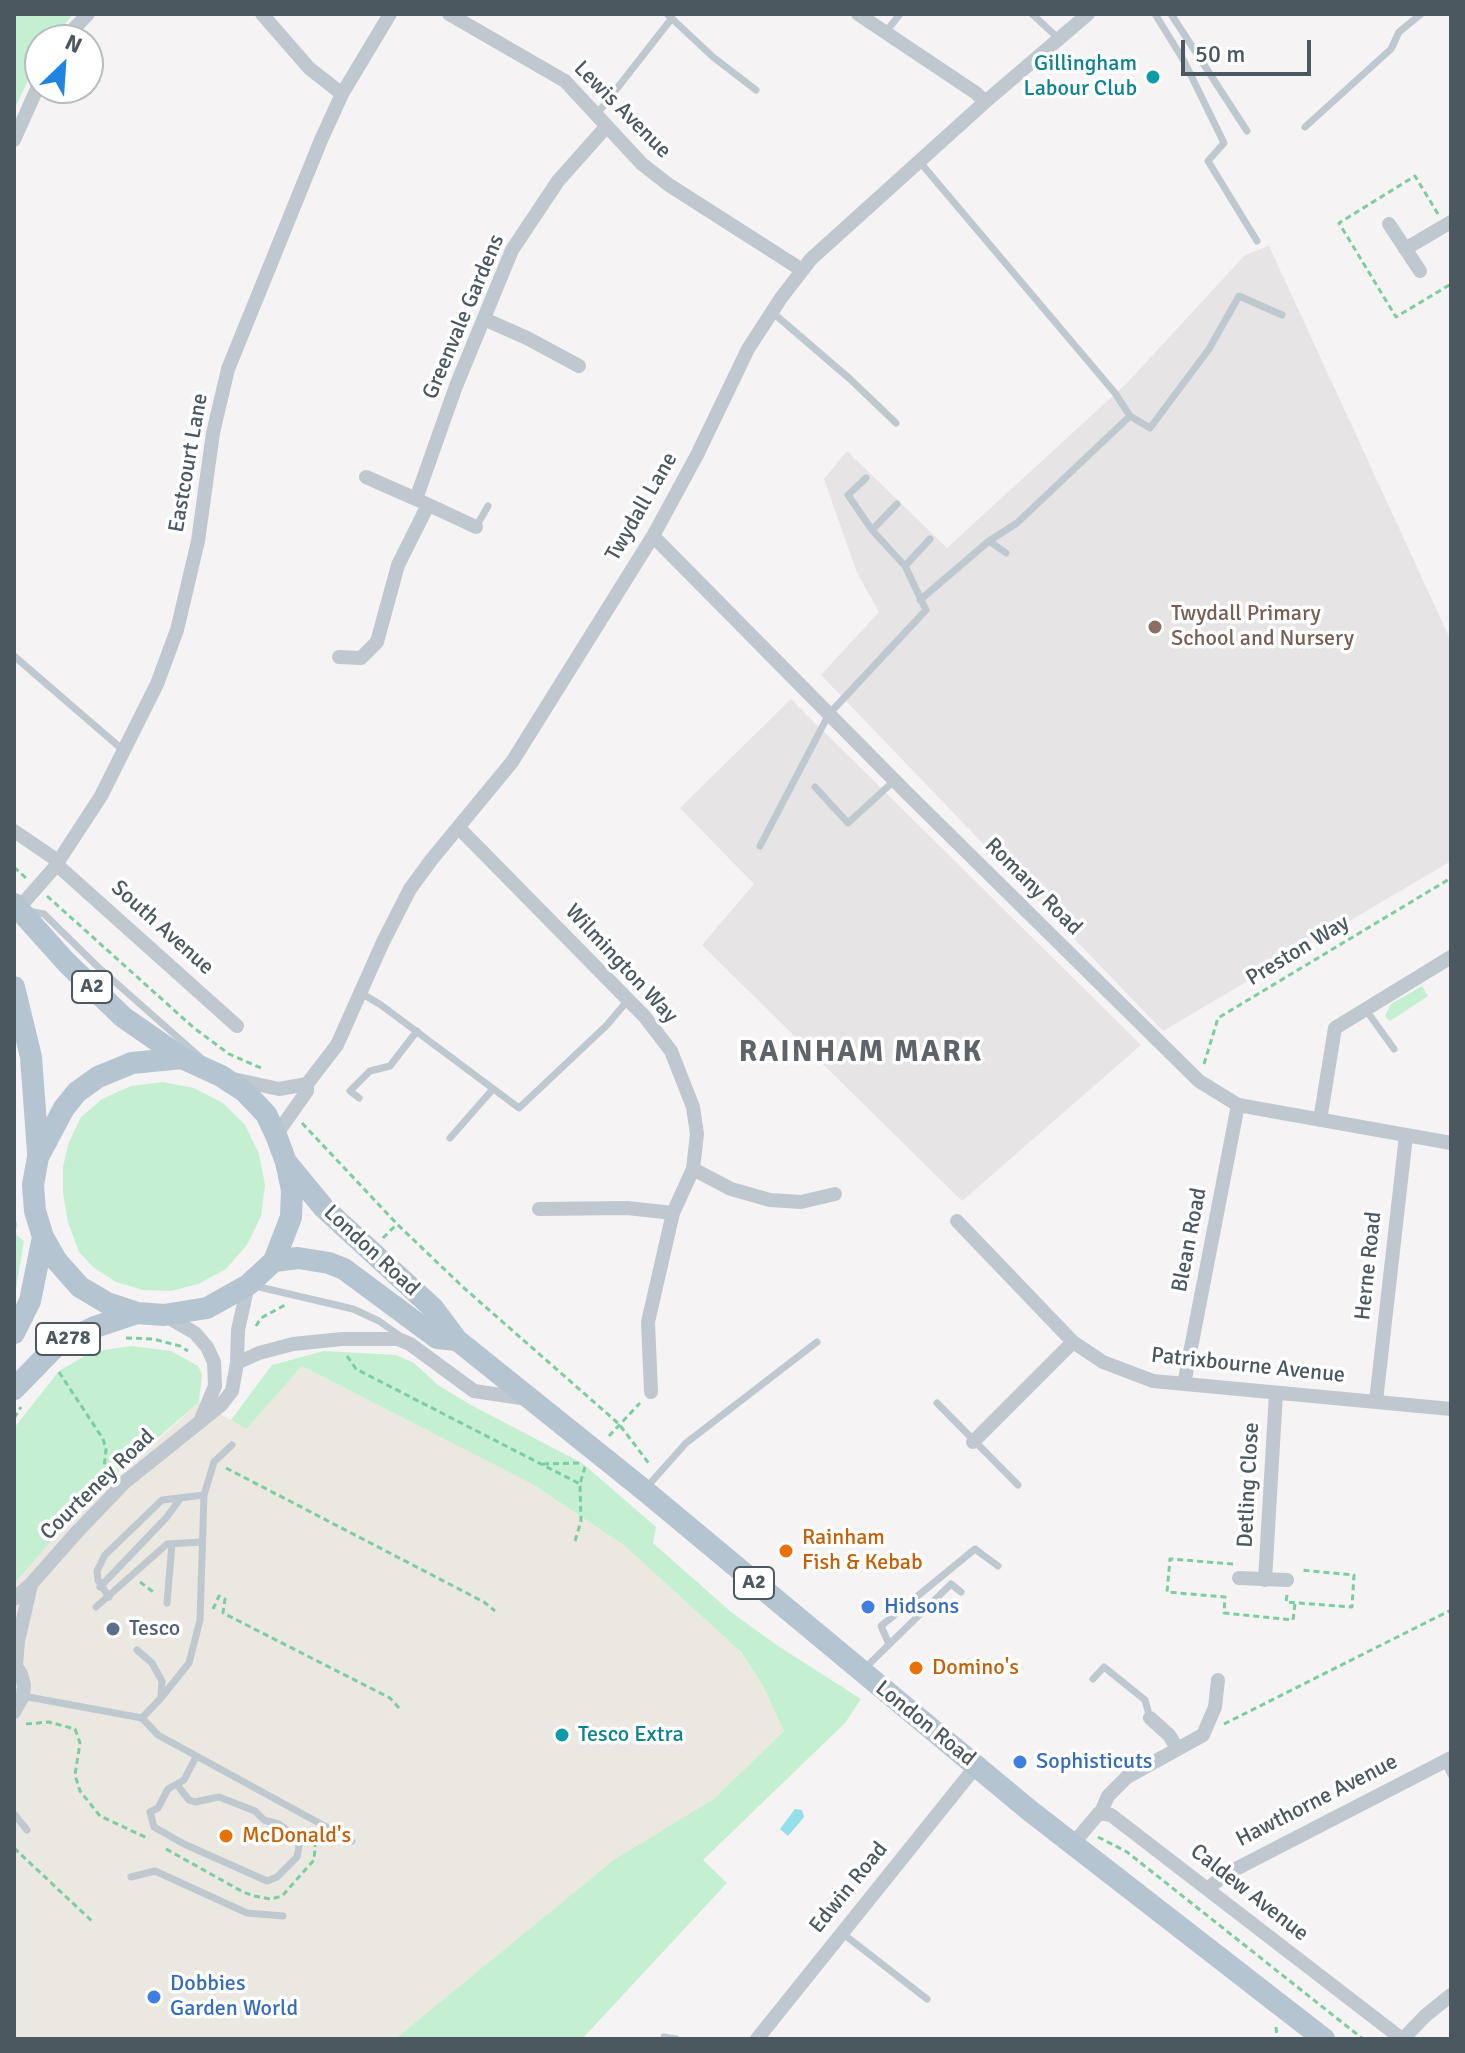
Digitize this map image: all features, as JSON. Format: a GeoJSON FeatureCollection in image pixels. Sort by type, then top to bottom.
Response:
{"type":"FeatureCollection","features":[{"type":"Feature","properties":{"kind":"main road","name":"A2"},"geometry":{"type":"LineString","coordinates":[[16,907],[67,963],[123,1017],[182,1058]]}},
{"type":"Feature","properties":{"kind":"main road"},"geometry":{"type":"LineString","coordinates":[[14,987],[31,1057],[38,1157],[33,1185],[35,1211],[43,1237],[56,1260],[80,1287],[107,1303],[137,1313],[164,1315],[207,1308],[248,1285],[274,1261],[291,1217],[292,1190],[286,1162],[266,1114],[244,1091],[221,1076],[182,1058],[132,1063],[98,1077],[70,1100],[38,1157]]}},
{"type":"Feature","properties":{"kind":"main road","name":"London Road"},"geometry":{"type":"LineString","coordinates":[[286,1162],[324,1208],[433,1308],[457,1340],[533,1400],[651,1482],[861,1672],[1311,2035]]}},
{"type":"Feature","properties":{"kind":"main road","name":"A278"},"geometry":{"type":"LineString","coordinates":[[14,1333],[30,1301],[43,1237]]}},
{"type":"Feature","properties":{"kind":"main road","name":"London Road"},"geometry":{"type":"LineString","coordinates":[[274,1261],[298,1258],[344,1269],[437,1338],[457,1340]]}},
{"type":"Feature","properties":{"kind":"main road","name":"A278"},"geometry":{"type":"LineString","coordinates":[[14,1389],[57,1345],[95,1327],[137,1313]]}},
{"type":"Feature","properties":{"kind":"street"},"geometry":{"type":"LineString","coordinates":[[262,14],[309,68],[342,94]]}},
{"type":"Feature","properties":{"kind":"street","name":"Eastcourt Lane"},"geometry":{"type":"LineString","coordinates":[[16,907],[57,863],[101,796],[157,684],[177,630],[198,541],[213,433],[228,369],[342,94],[390,14]]}},
{"type":"Feature","properties":{"kind":"street","name":"Lewis Avenue"},"geometry":{"type":"LineString","coordinates":[[449,14],[545,67],[575,90],[630,154],[669,185],[802,270]]}},
{"type":"Feature","properties":{"kind":"street"},"geometry":{"type":"LineString","coordinates":[[858,14],[985,102]]}},
{"type":"Feature","properties":{"kind":"street","name":"Twydall Lane"},"geometry":{"type":"LineString","coordinates":[[276,1135],[307,1091],[307,1084],[337,1045],[410,889],[512,762],[653,536],[697,455],[748,349],[802,270],[919,161],[1088,14]]}},
{"type":"Feature","properties":{"kind":"street"},"geometry":{"type":"LineString","coordinates":[[14,140],[30,104]]}},
{"type":"Feature","properties":{"kind":"street","name":"Greenvale Gardens"},"geometry":{"type":"LineString","coordinates":[[339,657],[361,658],[377,642],[398,565],[422,502],[456,386],[512,250],[601,120]]}},
{"type":"Feature","properties":{"kind":"street"},"geometry":{"type":"LineString","coordinates":[[1405,249],[1451,222]]}},
{"type":"Feature","properties":{"kind":"street"},"geometry":{"type":"LineString","coordinates":[[1389,224],[1420,271]]}},
{"type":"Feature","properties":{"kind":"street"},"geometry":{"type":"LineString","coordinates":[[484,319],[579,366]]}},
{"type":"Feature","properties":{"kind":"street"},"geometry":{"type":"LineString","coordinates":[[366,477],[476,527]]}},
{"type":"Feature","properties":{"kind":"street","name":"Romany Road"},"geometry":{"type":"LineString","coordinates":[[653,536],[1199,1081],[1238,1105],[1451,1143]]}},
{"type":"Feature","properties":{"kind":"street","name":"Wilmington Way"},"geometry":{"type":"LineString","coordinates":[[459,828],[645,1017],[671,1051],[693,1107],[697,1134],[693,1169],[673,1213],[648,1322],[651,1392]]}},
{"type":"Feature","properties":{"kind":"street","name":"South Avenue"},"geometry":{"type":"LineString","coordinates":[[14,831],[57,863],[237,1026]]}},
{"type":"Feature","properties":{"kind":"street"},"geometry":{"type":"LineString","coordinates":[[1320,1120],[1335,1028],[1451,957]]}},
{"type":"Feature","properties":{"kind":"street"},"geometry":{"type":"LineString","coordinates":[[221,1076],[279,1089],[307,1084]]}},
{"type":"Feature","properties":{"kind":"street","name":"Blean Road"},"geometry":{"type":"LineString","coordinates":[[1184,1384],[1238,1105]]}},
{"type":"Feature","properties":{"kind":"street","name":"Herne Road"},"geometry":{"type":"LineString","coordinates":[[1376,1401],[1406,1136]]}},
{"type":"Feature","properties":{"kind":"street"},"geometry":{"type":"LineString","coordinates":[[693,1169],[731,1189],[770,1200],[801,1202],[835,1194]]}},
{"type":"Feature","properties":{"kind":"street"},"geometry":{"type":"LineString","coordinates":[[539,1209],[627,1208],[673,1213]]}},
{"type":"Feature","properties":{"kind":"street","name":"Patrixbourne Avenue"},"geometry":{"type":"LineString","coordinates":[[957,1221],[1073,1342],[1103,1362],[1153,1381],[1451,1409]]}},
{"type":"Feature","properties":{"kind":"street","name":"Courteney Road"},"geometry":{"type":"LineString","coordinates":[[14,1599],[117,1492],[159,1453],[221,1405],[232,1391],[238,1330],[248,1285]]}},
{"type":"Feature","properties":{"kind":"street"},"geometry":{"type":"LineString","coordinates":[[164,1315],[195,1333],[207,1347]]}},
{"type":"Feature","properties":{"kind":"street"},"geometry":{"type":"LineString","coordinates":[[237,1363],[259,1353],[293,1344],[342,1339],[398,1339],[415,1347],[474,1391],[533,1400]]}},
{"type":"Feature","properties":{"kind":"street"},"geometry":{"type":"LineString","coordinates":[[973,1442],[1073,1342]]}},
{"type":"Feature","properties":{"kind":"street","name":"Courteney Road"},"geometry":{"type":"LineString","coordinates":[[200,1421],[215,1386],[216,1372],[207,1347]]}},
{"type":"Feature","properties":{"kind":"street","name":"Detling Close"},"geometry":{"type":"LineString","coordinates":[[1266,1573],[1276,1393]]}},
{"type":"Feature","properties":{"kind":"street","name":"Detling Close"},"geometry":{"type":"LineString","coordinates":[[1239,1578],[1266,1573],[1292,1585]]}},
{"type":"Feature","properties":{"kind":"street","name":"Courteney Road"},"geometry":{"type":"LineString","coordinates":[[15,1664],[31,1584]]}},
{"type":"Feature","properties":{"kind":"street"},"geometry":{"type":"LineString","coordinates":[[14,1712],[23,1696],[24,1685],[15,1664]]}},
{"type":"Feature","properties":{"kind":"street"},"geometry":{"type":"LineString","coordinates":[[1073,1844],[1124,1779],[1203,1735],[1215,1707],[1218,1680]]}},
{"type":"Feature","properties":{"kind":"street"},"geometry":{"type":"LineString","coordinates":[[1150,1718],[1171,1737],[1177,1748]]}},
{"type":"Feature","properties":{"kind":"street","name":"Hawthorne Avenue"},"geometry":{"type":"LineString","coordinates":[[1207,1889],[1228,1873],[1449,1764]]}},
{"type":"Feature","properties":{"kind":"street","name":"Edwin Road"},"geometry":{"type":"LineString","coordinates":[[757,2039],[977,1765]]}},
{"type":"Feature","properties":{"kind":"street","name":"Caldew Avenue"},"geometry":{"type":"LineString","coordinates":[[1101,1812],[1113,1816],[1403,2039],[1451,1995]]}},
{"type":"Feature","properties":{"kind":"lane"},"geometry":{"type":"LineString","coordinates":[[885,33],[900,14]]}},
{"type":"Feature","properties":{"kind":"lane"},"geometry":{"type":"LineString","coordinates":[[1032,14],[1058,38]]}},
{"type":"Feature","properties":{"kind":"lane"},"geometry":{"type":"LineString","coordinates":[[1155,14],[1184,61],[1224,143],[1208,161],[1257,241]]}},
{"type":"Feature","properties":{"kind":"lane"},"geometry":{"type":"LineString","coordinates":[[1171,14],[1247,131]]}},
{"type":"Feature","properties":{"kind":"lane"},"geometry":{"type":"LineString","coordinates":[[1305,127],[1391,49],[1399,32],[1421,14]]}},
{"type":"Feature","properties":{"kind":"lane"},"geometry":{"type":"LineString","coordinates":[[601,120],[669,16],[713,57],[756,90]]}},
{"type":"Feature","properties":{"kind":"lane"},"geometry":{"type":"LineString","coordinates":[[919,161],[1115,393],[1130,416],[1150,428],[1209,349],[1239,296],[1282,315]]}},
{"type":"Feature","properties":{"kind":"lane"},"geometry":{"type":"LineString","coordinates":[[772,312],[896,423]]}},
{"type":"Feature","properties":{"kind":"lane"},"geometry":{"type":"LineString","coordinates":[[920,600],[989,541],[1017,523],[1130,416]]}},
{"type":"Feature","properties":{"kind":"lane"},"geometry":{"type":"LineString","coordinates":[[760,846],[829,714],[926,610],[905,566],[872,530],[848,495],[866,478]]}},
{"type":"Feature","properties":{"kind":"lane"},"geometry":{"type":"LineString","coordinates":[[872,530],[897,504]]}},
{"type":"Feature","properties":{"kind":"lane"},"geometry":{"type":"LineString","coordinates":[[476,527],[488,506]]}},
{"type":"Feature","properties":{"kind":"lane"},"geometry":{"type":"LineString","coordinates":[[905,566],[930,539]]}},
{"type":"Feature","properties":{"kind":"lane"},"geometry":{"type":"LineString","coordinates":[[989,541],[1006,553]]}},
{"type":"Feature","properties":{"kind":"lane"},"geometry":{"type":"LineString","coordinates":[[14,656],[124,751]]}},
{"type":"Feature","properties":{"kind":"lane"},"geometry":{"type":"LineString","coordinates":[[815,787],[848,823],[895,780]]}},
{"type":"Feature","properties":{"kind":"lane"},"geometry":{"type":"LineString","coordinates":[[16,907],[44,914],[98,967],[221,1076]]}},
{"type":"Feature","properties":{"kind":"lane"},"geometry":{"type":"LineString","coordinates":[[361,993],[519,1108],[607,1025],[628,1000]]}},
{"type":"Feature","properties":{"kind":"lane"},"geometry":{"type":"LineString","coordinates":[[1366,1010],[1394,1049]]}},
{"type":"Feature","properties":{"kind":"lane"},"geometry":{"type":"LineString","coordinates":[[359,1098],[350,1091],[370,1071],[390,1066],[417,1031]]}},
{"type":"Feature","properties":{"kind":"lane"},"geometry":{"type":"LineString","coordinates":[[450,1138],[493,1089]]}},
{"type":"Feature","properties":{"kind":"lane"},"geometry":{"type":"LineString","coordinates":[[248,1285],[353,1309],[379,1321],[415,1347]]}},
{"type":"Feature","properties":{"kind":"lane"},"geometry":{"type":"LineString","coordinates":[[651,1482],[686,1443],[817,1342]]}},
{"type":"Feature","properties":{"kind":"lane"},"geometry":{"type":"LineString","coordinates":[[937,1403],[1018,1485]]}},
{"type":"Feature","properties":{"kind":"lane"},"geometry":{"type":"LineString","coordinates":[[142,1718],[189,1663],[200,1611],[204,1495],[214,1462],[232,1445]]}},
{"type":"Feature","properties":{"kind":"lane"},"geometry":{"type":"LineString","coordinates":[[109,1597],[100,1587],[97,1571],[105,1555],[162,1500],[204,1495]]}},
{"type":"Feature","properties":{"kind":"lane"},"geometry":{"type":"LineString","coordinates":[[100,1587],[166,1518],[180,1499]]}},
{"type":"Feature","properties":{"kind":"lane"},"geometry":{"type":"LineString","coordinates":[[96,1607],[167,1544],[202,1542]]}},
{"type":"Feature","properties":{"kind":"lane"},"geometry":{"type":"LineString","coordinates":[[167,1603],[172,1544]]}},
{"type":"Feature","properties":{"kind":"lane"},"geometry":{"type":"LineString","coordinates":[[889,1644],[881,1626],[975,1549],[998,1566]]}},
{"type":"Feature","properties":{"kind":"lane"},"geometry":{"type":"LineString","coordinates":[[861,1672],[951,1584],[961,1592]]}},
{"type":"Feature","properties":{"kind":"lane"},"geometry":{"type":"LineString","coordinates":[[137,1650],[152,1663],[162,1681],[161,1698]]}},
{"type":"Feature","properties":{"kind":"lane"},"geometry":{"type":"LineString","coordinates":[[1093,1679],[1104,1667],[1145,1700],[1150,1718]]}},
{"type":"Feature","properties":{"kind":"lane"},"geometry":{"type":"LineString","coordinates":[[23,1696],[142,1718],[158,1735],[352,1841]]}},
{"type":"Feature","properties":{"kind":"lane"},"geometry":{"type":"LineString","coordinates":[[178,1786],[189,1800],[195,1802],[219,1797],[255,1811],[264,1820],[279,1824],[296,1837],[299,1846],[297,1857],[277,1877],[267,1881],[159,1831],[152,1822],[150,1812],[158,1808],[168,1789],[184,1780],[196,1757]]}},
{"type":"Feature","properties":{"kind":"lane"},"geometry":{"type":"LineString","coordinates":[[14,1814],[27,1830]]}},
{"type":"Feature","properties":{"kind":"lane"},"geometry":{"type":"LineString","coordinates":[[131,1877],[155,1871],[247,1913],[283,1916]]}},
{"type":"Feature","properties":{"kind":"lane"},"geometry":{"type":"LineString","coordinates":[[842,1933],[927,1999]]}},
{"type":"Feature","properties":{"kind":"lane"},"geometry":{"type":"LineString","coordinates":[[664,2037],[676,2039]]}},
{"type":"Feature","properties":{"kind":"path"},"geometry":{"type":"LineString","coordinates":[[14,867],[28,879]]}},
{"type":"Feature","properties":{"kind":"path","name":"Preston Way"},"geometry":{"type":"LineString","coordinates":[[1199,1081],[1218,1018],[1451,878]]}},
{"type":"Feature","properties":{"kind":"path"},"geometry":{"type":"LineString","coordinates":[[47,897],[194,1028],[229,1054],[272,1072]]}},
{"type":"Feature","properties":{"kind":"path"},"geometry":{"type":"LineString","coordinates":[[299,1121],[397,1224],[464,1288],[619,1424],[651,1482]]}},
{"type":"Feature","properties":{"kind":"path"},"geometry":{"type":"LineString","coordinates":[[379,1242],[397,1224]]}},
{"type":"Feature","properties":{"kind":"path"},"geometry":{"type":"LineString","coordinates":[[258,1322],[292,1303]]}},
{"type":"Feature","properties":{"kind":"path"},"geometry":{"type":"LineString","coordinates":[[115,1338],[153,1339],[180,1346],[197,1357],[207,1347]]}},
{"type":"Feature","properties":{"kind":"path"},"geometry":{"type":"LineString","coordinates":[[347,1355],[356,1369],[580,1484]]}},
{"type":"Feature","properties":{"kind":"path"},"geometry":{"type":"LineString","coordinates":[[57,1365],[103,1439],[106,1449],[103,1479],[117,1492]]}},
{"type":"Feature","properties":{"kind":"path"},"geometry":{"type":"LineString","coordinates":[[619,1424],[651,1392]]}},
{"type":"Feature","properties":{"kind":"path"},"geometry":{"type":"LineString","coordinates":[[542,1464],[587,1461],[580,1484],[581,1521],[575,1541]]}},
{"type":"Feature","properties":{"kind":"path"},"geometry":{"type":"LineString","coordinates":[[214,1462],[484,1602],[495,1611]]}},
{"type":"Feature","properties":{"kind":"path"},"geometry":{"type":"LineString","coordinates":[[1295,1603],[1293,1620],[1224,1613],[1225,1597],[1167,1592],[1170,1559],[1266,1573],[1303,1570],[1354,1575],[1352,1607],[1286,1602],[1292,1585],[1303,1570]]}},
{"type":"Feature","properties":{"kind":"path"},"geometry":{"type":"LineString","coordinates":[[133,1576],[167,1603]]}},
{"type":"Feature","properties":{"kind":"path"},"geometry":{"type":"LineString","coordinates":[[200,1611],[214,1609],[219,1596],[225,1599],[223,1613],[390,1698],[399,1708]]}},
{"type":"Feature","properties":{"kind":"path"},"geometry":{"type":"LineString","coordinates":[[1203,1735],[1451,1610]]}},
{"type":"Feature","properties":{"kind":"path"},"geometry":{"type":"LineString","coordinates":[[1096,1836],[1127,1852],[1363,2039]]}},
{"type":"Feature","properties":{"kind":"path"},"geometry":{"type":"LineString","coordinates":[[14,1848],[94,1923]]}},
{"type":"Feature","properties":{"kind":"shaded area","name":"Twydall Primary School and Nursery"},"geometry":{"type":"Polygon","coordinates":[[[1269,246],[1451,641],[1451,861],[1163,1031],[821,675],[879,612],[857,573],[824,479],[847,451],[947,548],[1127,383],[1245,255],[1269,246]]]}},
{"type":"Feature","properties":{"kind":"shaded area"},"geometry":{"type":"Polygon","coordinates":[[[791,699],[1141,1045],[962,1201],[702,945],[754,884],[680,808],[791,699]]]}},
{"type":"Feature","properties":{"kind":"shaded area"},"geometry":{"type":"Polygon","coordinates":[[[302,1366],[534,1485],[625,1546],[738,1649],[763,1686],[784,1731],[714,1799],[606,1867],[395,2039],[14,2039],[14,1584],[48,1543],[199,1402],[243,1427],[257,1416],[302,1366]]]}},
{"type":"Feature","properties":{"kind":"green space"},"geometry":{"type":"Polygon","coordinates":[[[14,14],[73,14],[65,24],[24,24],[24,89],[14,110],[14,14]]]}},
{"type":"Feature","properties":{"kind":"green space"},"geometry":{"type":"Polygon","coordinates":[[[1422,986],[1428,996],[1390,1021],[1385,1016],[1391,1004],[1422,986]]]}},
{"type":"Feature","properties":{"kind":"green space"},"geometry":{"type":"Polygon","coordinates":[[[163,1082],[194,1088],[223,1103],[245,1125],[259,1154],[265,1185],[261,1216],[247,1245],[226,1269],[198,1284],[171,1291],[143,1290],[116,1282],[93,1267],[79,1252],[68,1222],[63,1193],[63,1167],[69,1142],[81,1117],[102,1099],[131,1086],[163,1082]]]}},
{"type":"Feature","properties":{"kind":"green space"},"geometry":{"type":"Polygon","coordinates":[[[14,1233],[24,1241],[14,1301],[14,1233]]]}},
{"type":"Feature","properties":{"kind":"green space"},"geometry":{"type":"Polygon","coordinates":[[[131,1346],[171,1351],[198,1366],[202,1374],[199,1402],[86,1500],[14,1584],[14,1428],[59,1371],[91,1352],[131,1346]]]}},
{"type":"Feature","properties":{"kind":"green space"},"geometry":{"type":"Polygon","coordinates":[[[324,1351],[396,1355],[414,1363],[438,1385],[469,1404],[582,1463],[656,1527],[653,1543],[731,1612],[861,1699],[845,1723],[703,1860],[727,1883],[582,2039],[395,2039],[614,1860],[714,1799],[784,1731],[763,1686],[741,1652],[625,1546],[534,1485],[302,1366],[246,1429],[231,1420],[272,1365],[324,1351]]]}},
{"type":"Feature","properties":{"kind":"water"},"geometry":{"type":"Polygon","coordinates":[[[795,1809],[802,1810],[804,1817],[788,1836],[780,1829],[795,1809]]]}},
{"type":"Feature","properties":{"kind":"place","name":"Gillingham Labour Club"},"geometry":{"type":"Point","coordinates":[1153,77]}},
{"type":"Feature","properties":{"kind":"place","name":"Twydall Primary School and Nursery"},"geometry":{"type":"Point","coordinates":[1155,627]}},
{"type":"Feature","properties":{"kind":"place","name":"Rainham Fish & Kebab"},"geometry":{"type":"Point","coordinates":[786,1551]}},
{"type":"Feature","properties":{"kind":"place","name":"Hidsons"},"geometry":{"type":"Point","coordinates":[868,1607]}},
{"type":"Feature","properties":{"kind":"place","name":"Tesco"},"geometry":{"type":"Point","coordinates":[113,1629]}},
{"type":"Feature","properties":{"kind":"place","name":"Domino's"},"geometry":{"type":"Point","coordinates":[916,1668]}},
{"type":"Feature","properties":{"kind":"place","name":"Tesco Extra"},"geometry":{"type":"Point","coordinates":[562,1735]}},
{"type":"Feature","properties":{"kind":"place","name":"Sophisticuts"},"geometry":{"type":"Point","coordinates":[1020,1762]}},
{"type":"Feature","properties":{"kind":"place","name":"McDonald's"},"geometry":{"type":"Point","coordinates":[226,1836]}},
{"type":"Feature","properties":{"kind":"place","name":"Dobbies Garden World"},"geometry":{"type":"Point","coordinates":[154,1997]}},
{"type":"Feature","properties":{"kind":"district","name":"RAINHAM MARK"},"geometry":{"type":"Point","coordinates":[861,1053]}}]}
